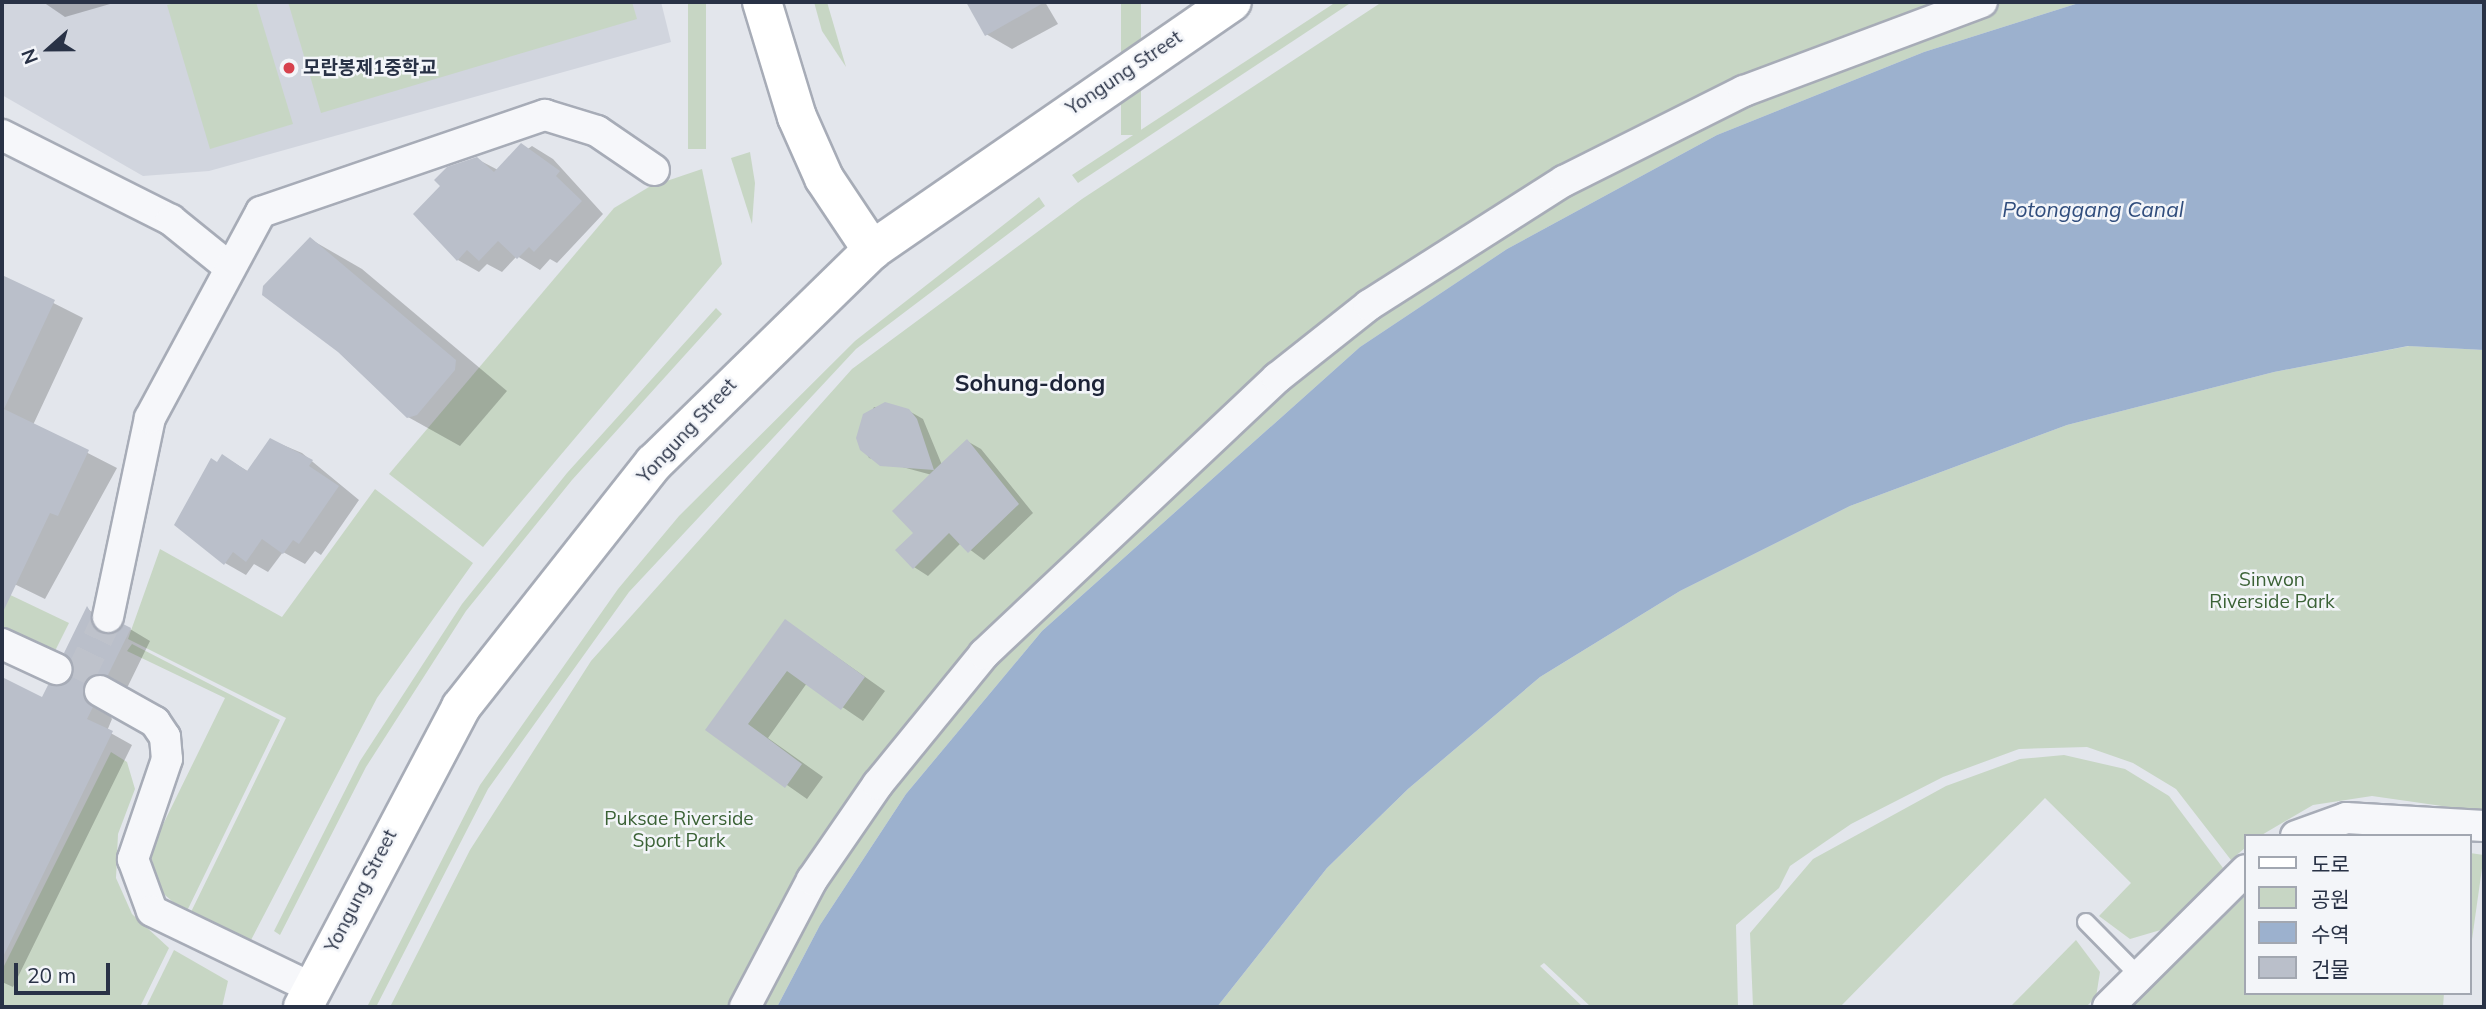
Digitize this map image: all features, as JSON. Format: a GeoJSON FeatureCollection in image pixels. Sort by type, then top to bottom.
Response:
{"type":"FeatureCollection","features":[{"type":"Feature","properties":{"kind":"main road"},"geometry":{"type":"LineString","coordinates":[[762,2],[802,129],[824,178],[872,250]]}},
{"type":"Feature","properties":{"kind":"main road","name":"Yongung Street"},"geometry":{"type":"LineString","coordinates":[[308,998],[461,707],[560,575],[654,463],[872,250],[1232,2]]}},
{"type":"Feature","properties":{"kind":"street"},"geometry":{"type":"LineString","coordinates":[[745,1007],[812,880],[878,784],[984,654],[1277,378],[1369,305],[1564,181],[1744,91],[1982,2]]}},
{"type":"Feature","properties":{"kind":"street"},"geometry":{"type":"LineString","coordinates":[[108,617],[150,418],[261,212],[545,115],[597,131],[654,170]]}},
{"type":"Feature","properties":{"kind":"street"},"geometry":{"type":"LineString","coordinates":[[2,135],[171,220],[229,267]]}},
{"type":"Feature","properties":{"kind":"street"},"geometry":{"type":"LineString","coordinates":[[2,644],[56,669]]}},
{"type":"Feature","properties":{"kind":"street"},"geometry":{"type":"LineString","coordinates":[[100,691],[155,722],[165,737],[167,759],[133,859],[152,911],[308,998]]}},
{"type":"Feature","properties":{"kind":"street"},"geometry":{"type":"LineString","coordinates":[[2302,834],[2346,818],[2484,826]]}},
{"type":"Feature","properties":{"kind":"street"},"geometry":{"type":"LineString","coordinates":[[2108,1007],[2244,872]]}},
{"type":"Feature","properties":{"kind":"lane"},"geometry":{"type":"LineString","coordinates":[[2086,922],[2139,976]]}},
{"type":"Feature","properties":{"kind":"shaded area","name":"모란봉제1중학교"},"geometry":{"type":"Polygon","coordinates":[[[2,2],[661,2],[671,42],[209,171],[143,176],[2,95],[2,2]]]}},
{"type":"Feature","properties":{"kind":"green space"},"geometry":{"type":"Polygon","coordinates":[[[179,2],[256,2],[293,124],[210,149],[167,5],[179,2]]]}},
{"type":"Feature","properties":{"kind":"green space"},"geometry":{"type":"Polygon","coordinates":[[[288,2],[632,2],[637,19],[321,113],[288,2]]]}},
{"type":"Feature","properties":{"kind":"green space"},"geometry":{"type":"Polygon","coordinates":[[[688,2],[706,2],[706,149],[688,149],[688,2]]]}},
{"type":"Feature","properties":{"kind":"green space"},"geometry":{"type":"Polygon","coordinates":[[[814,2],[827,2],[846,67],[822,31],[814,2]]]}},
{"type":"Feature","properties":{"kind":"green space"},"geometry":{"type":"Polygon","coordinates":[[[1121,2],[1141,2],[1141,135],[1121,135],[1121,2]]]}},
{"type":"Feature","properties":{"kind":"green space"},"geometry":{"type":"Polygon","coordinates":[[[1336,2],[1352,2],[1078,183],[1072,175],[1336,2]]]}},
{"type":"Feature","properties":{"kind":"green space","name":"Puksae Riverside Sport Park"},"geometry":{"type":"Polygon","coordinates":[[[1382,2],[2082,2],[1924,52],[1717,135],[1507,249],[1360,347],[1042,631],[906,794],[820,925],[777,1007],[390,1007],[470,850],[591,661],[852,369],[1082,199],[1382,2]]]}},
{"type":"Feature","properties":{"kind":"green space"},"geometry":{"type":"Polygon","coordinates":[[[750,152],[755,183],[752,224],[731,158],[750,152]]]}},
{"type":"Feature","properties":{"kind":"green space"},"geometry":{"type":"Polygon","coordinates":[[[702,169],[722,264],[483,547],[389,474],[614,208],[649,187],[702,169]]]}},
{"type":"Feature","properties":{"kind":"green space"},"geometry":{"type":"Polygon","coordinates":[[[1039,197],[1045,206],[856,349],[629,592],[488,789],[376,1007],[367,1007],[480,785],[618,589],[679,516],[855,341],[1039,197]]]}},
{"type":"Feature","properties":{"kind":"green space"},"geometry":{"type":"Polygon","coordinates":[[[716,308],[722,314],[572,480],[466,611],[366,767],[280,935],[274,931],[360,761],[462,604],[567,473],[716,308]]]}},
{"type":"Feature","properties":{"kind":"green space","name":"Sinwon Riverside Park"},"geometry":{"type":"Polygon","coordinates":[[[2409,346],[2484,350],[2484,812],[2372,796],[2313,805],[2263,834],[2244,834],[2244,849],[2231,860],[2176,789],[2133,763],[2087,747],[2019,749],[1943,777],[1851,824],[1790,866],[1779,888],[1736,925],[1738,1007],[1591,1007],[1544,963],[1540,966],[1583,1007],[1217,1007],[1327,868],[1408,789],[1540,677],[1680,591],[1850,506],[2067,425],[2274,372],[2409,346]]]}},
{"type":"Feature","properties":{"kind":"green space"},"geometry":{"type":"Polygon","coordinates":[[[375,489],[473,563],[377,698],[251,940],[190,914],[286,718],[128,639],[160,549],[282,617],[375,489]]]}},
{"type":"Feature","properties":{"kind":"green space"},"geometry":{"type":"Polygon","coordinates":[[[2,591],[69,623],[52,657],[2,633],[2,591]]]}},
{"type":"Feature","properties":{"kind":"green space"},"geometry":{"type":"Polygon","coordinates":[[[132,644],[280,720],[186,913],[159,890],[150,851],[225,698],[127,651],[132,644]]]}},
{"type":"Feature","properties":{"kind":"green space"},"geometry":{"type":"Polygon","coordinates":[[[111,752],[127,762],[135,789],[118,834],[116,878],[132,914],[169,948],[140,1007],[2,1007],[2,970],[111,752]]]}},
{"type":"Feature","properties":{"kind":"green space"},"geometry":{"type":"Polygon","coordinates":[[[2064,755],[2125,769],[2169,796],[2223,868],[2164,929],[2130,939],[2099,916],[2131,883],[2045,798],[1840,1007],[1753,1007],[1750,933],[1813,859],[1946,786],[2020,759],[2064,755]]]}},
{"type":"Feature","properties":{"kind":"green space"},"geometry":{"type":"Polygon","coordinates":[[[2472,853],[2484,855],[2472,939],[2472,853]]]}},
{"type":"Feature","properties":{"kind":"green space"},"geometry":{"type":"Polygon","coordinates":[[[2244,897],[2244,995],[2444,995],[2443,1007],[2132,1007],[2244,897]]]}},
{"type":"Feature","properties":{"kind":"green space"},"geometry":{"type":"Polygon","coordinates":[[[2076,940],[2100,972],[2096,997],[2086,1007],[2010,1007],[2076,940]]]}},
{"type":"Feature","properties":{"kind":"green space"},"geometry":{"type":"Polygon","coordinates":[[[174,950],[228,981],[222,1007],[146,1007],[174,950]]]}},
{"type":"Feature","properties":{"kind":"water","name":"Potonggang Canal"},"geometry":{"type":"Polygon","coordinates":[[[2082,2],[2484,2],[2484,350],[2408,346],[2274,372],[2067,425],[1850,506],[1680,591],[1540,677],[1408,789],[1327,868],[1217,1007],[777,1007],[820,925],[906,794],[1042,631],[1360,347],[1507,249],[1717,135],[1924,52],[2082,2]]]}},
{"type":"Feature","properties":{"kind":"building"},"geometry":{"type":"Polygon","coordinates":[[[966,2],[1045,2],[985,36],[966,2]]]}},
{"type":"Feature","properties":{"kind":"building"},"geometry":{"type":"Polygon","coordinates":[[[521,143],[560,171],[556,176],[582,201],[534,252],[529,247],[517,259],[498,241],[479,261],[467,250],[457,261],[413,214],[440,186],[434,180],[447,167],[477,157],[494,172],[521,143]]]}},
{"type":"Feature","properties":{"kind":"building"},"geometry":{"type":"Polygon","coordinates":[[[310,237],[456,360],[455,370],[417,415],[407,418],[338,352],[262,295],[263,286],[310,237]]]}},
{"type":"Feature","properties":{"kind":"building"},"geometry":{"type":"Polygon","coordinates":[[[2,275],[55,300],[4,409],[89,450],[58,516],[50,513],[2,614],[2,275]]]}},
{"type":"Feature","properties":{"kind":"building"},"geometry":{"type":"Polygon","coordinates":[[[885,402],[909,409],[917,419],[934,470],[880,466],[860,450],[856,438],[863,414],[885,402]]]}},
{"type":"Feature","properties":{"kind":"building"},"geometry":{"type":"Polygon","coordinates":[[[270,438],[313,460],[309,466],[339,486],[299,544],[293,540],[283,554],[262,539],[246,562],[233,552],[224,565],[174,525],[211,458],[217,462],[222,454],[247,471],[270,438]]]}},
{"type":"Feature","properties":{"kind":"building"},"geometry":{"type":"Polygon","coordinates":[[[967,439],[1019,504],[968,553],[949,533],[913,569],[895,550],[913,533],[892,511],[967,439]]]}},
{"type":"Feature","properties":{"kind":"building"},"geometry":{"type":"Polygon","coordinates":[[[87,606],[104,634],[123,624],[131,628],[108,675],[91,676],[83,690],[93,707],[87,719],[113,731],[2,959],[2,677],[42,697],[48,685],[67,683],[73,667],[64,653],[87,606]]]}},
{"type":"Feature","properties":{"kind":"building"},"geometry":{"type":"Polygon","coordinates":[[[785,619],[865,677],[841,710],[787,671],[748,724],[802,764],[785,788],[705,730],[785,619]]]}},
{"type":"Feature","properties":{"kind":"tunnel"},"geometry":{"type":"LineString","coordinates":[[78,680],[108,617]]}},
{"type":"Feature","properties":{"kind":"place","name":"모란봉제1중학교"},"geometry":{"type":"Point","coordinates":[289,68]}},
{"type":"Feature","properties":{"kind":"district","name":"Sohung-dong"},"geometry":{"type":"Point","coordinates":[1030,383]}}]}
